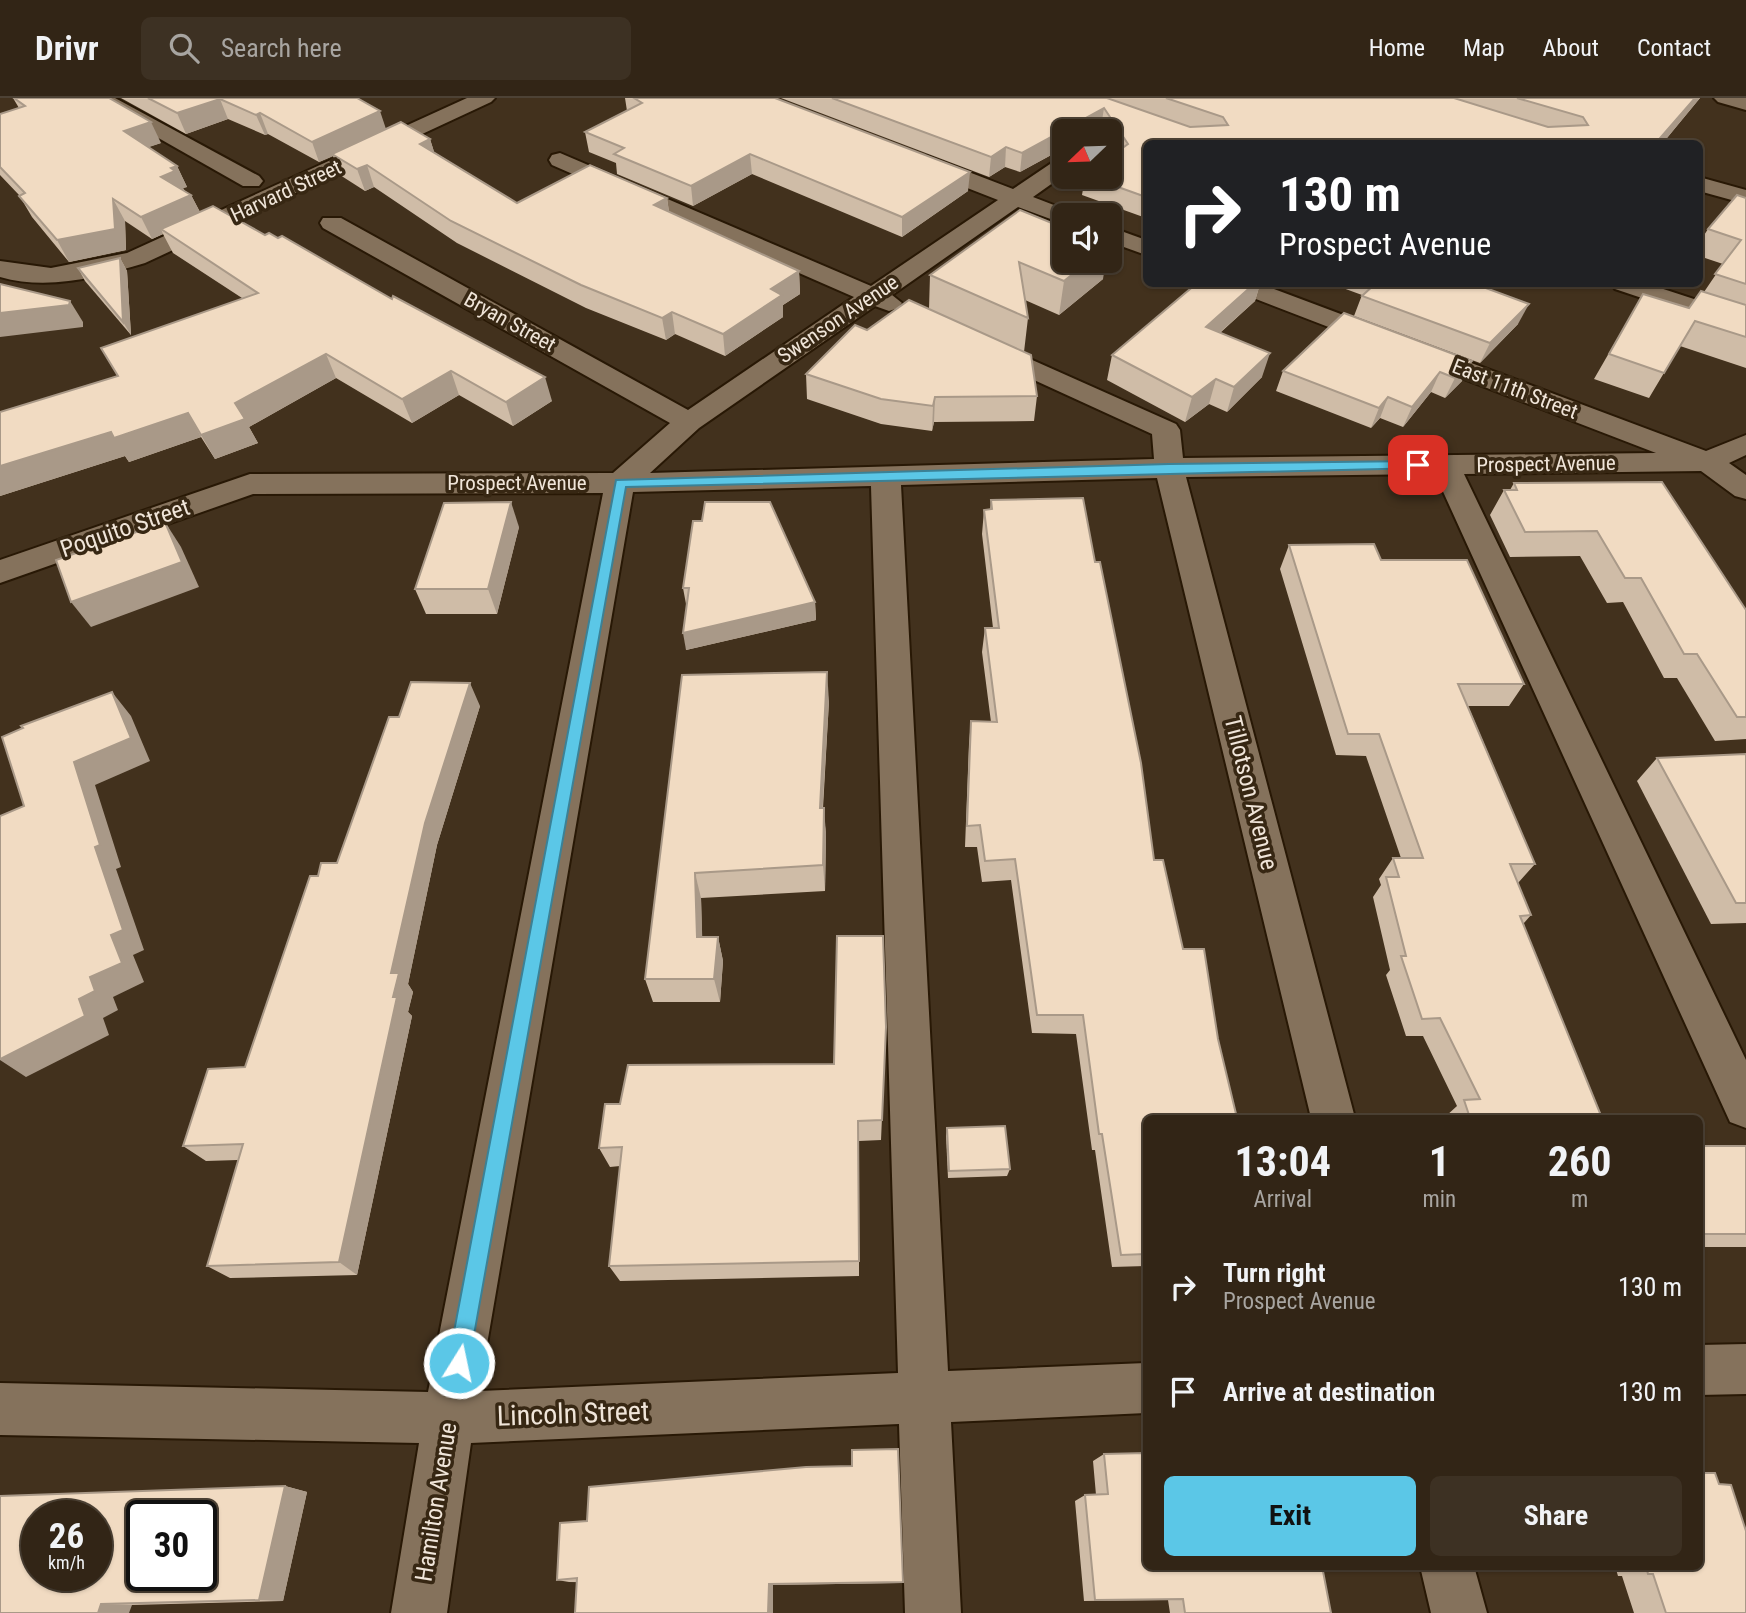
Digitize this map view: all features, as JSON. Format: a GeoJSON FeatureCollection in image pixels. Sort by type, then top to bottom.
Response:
{"type":"FeatureCollection","features":[{"type":"Feature","properties":{"kind":"street"},"geometry":{"type":"LineString","coordinates":[[99,98],[251,181]]}},
{"type":"Feature","properties":{"kind":"street","name":"Harvard Street"},"geometry":{"type":"LineString","coordinates":[[0,269],[46,276],[90,271],[164,247],[484,98]]}},
{"type":"Feature","properties":{"kind":"street"},"geometry":{"type":"LineString","coordinates":[[1725,98],[1746,104]]}},
{"type":"Feature","properties":{"kind":"street"},"geometry":{"type":"LineString","coordinates":[[901,154],[1052,212]]}},
{"type":"Feature","properties":{"kind":"street"},"geometry":{"type":"LineString","coordinates":[[560,160],[908,312]]}},
{"type":"Feature","properties":{"kind":"street","name":"Swenson Avenue"},"geometry":{"type":"LineString","coordinates":[[620,483],[689,422],[1052,173]]}},
{"type":"Feature","properties":{"kind":"street"},"geometry":{"type":"LineString","coordinates":[[1703,185],[1746,197]]}},
{"type":"Feature","properties":{"kind":"street","name":"Bryan Street"},"geometry":{"type":"LineString","coordinates":[[332,223],[689,422]]}},
{"type":"Feature","properties":{"kind":"street"},"geometry":{"type":"LineString","coordinates":[[1122,239],[1143,247]]}},
{"type":"Feature","properties":{"kind":"street","name":"East 11th Street"},"geometry":{"type":"LineString","coordinates":[[1247,287],[1707,462],[1746,489]]}},
{"type":"Feature","properties":{"kind":"street"},"geometry":{"type":"LineString","coordinates":[[1633,287],[1746,325]]}},
{"type":"Feature","properties":{"kind":"street","name":"Tillotson Avenue"},"geometry":{"type":"LineString","coordinates":[[957,334],[1166,430],[1169,468],[1332,1115]]}},
{"type":"Feature","properties":{"kind":"street","name":"Prospect Avenue"},"geometry":{"type":"LineString","coordinates":[[250,484],[620,483],[1169,468],[1707,462],[1746,444]]}},
{"type":"Feature","properties":{"kind":"street"},"geometry":{"type":"LineString","coordinates":[[1445,465],[1746,1107]]}},
{"type":"Feature","properties":{"kind":"street"},"geometry":{"type":"LineString","coordinates":[[886,476],[933,1613]]}},
{"type":"Feature","properties":{"kind":"street","name":"Hamilton Avenue"},"geometry":{"type":"LineString","coordinates":[[419,1613],[449,1418],[620,483]]}},
{"type":"Feature","properties":{"kind":"street","name":"Poquito Street"},"geometry":{"type":"LineString","coordinates":[[0,572],[250,484]]}},
{"type":"Feature","properties":{"kind":"street"},"geometry":{"type":"LineString","coordinates":[[1703,1370],[1746,1369]]}},
{"type":"Feature","properties":{"kind":"street","name":"Lincoln Street"},"geometry":{"type":"LineString","coordinates":[[0,1409],[449,1418],[1143,1388]]}},
{"type":"Feature","properties":{"kind":"street"},"geometry":{"type":"LineString","coordinates":[[1448,1570],[1459,1613]]}},
{"type":"Feature","properties":{"kind":"building"},"geometry":{"type":"Polygon","coordinates":[[[14,98],[109,98],[151,122],[124,131],[177,166],[171,168],[175,171],[161,177],[191,195],[141,217],[113,199],[115,229],[57,240],[19,196],[25,193],[0,167],[0,114],[25,106],[14,98]]]}},
{"type":"Feature","properties":{"kind":"building"},"geometry":{"type":"Polygon","coordinates":[[[148,98],[357,98],[380,111],[312,142],[260,113],[256,115],[220,99],[177,113],[148,98]]]}},
{"type":"Feature","properties":{"kind":"building"},"geometry":{"type":"Polygon","coordinates":[[[634,98],[775,98],[970,172],[902,217],[750,154],[691,186],[614,154],[624,148],[585,132],[642,103],[634,98]]]}},
{"type":"Feature","properties":{"kind":"building"},"geometry":{"type":"Polygon","coordinates":[[[832,98],[1107,98],[1190,127],[1228,125],[1223,117],[1166,98],[1454,98],[1548,127],[1588,125],[1583,117],[1517,98],[1695,98],[1658,140],[1143,140],[1143,196],[1122,188],[1122,148],[1128,144],[1122,135],[1122,119],[1111,119],[1104,108],[1084,119],[1052,119],[1052,137],[1022,153],[1006,147],[991,157],[832,98]]]}},
{"type":"Feature","properties":{"kind":"building"},"geometry":{"type":"Polygon","coordinates":[[[401,122],[430,139],[420,144],[517,203],[590,165],[667,198],[654,205],[799,271],[771,289],[782,295],[723,334],[672,312],[662,318],[581,285],[451,221],[367,165],[357,169],[332,154],[401,122]]]}},
{"type":"Feature","properties":{"kind":"building"},"geometry":{"type":"Polygon","coordinates":[[[1737,195],[1746,198],[1746,284],[1715,274],[1741,240],[1708,229],[1737,195]]]}},
{"type":"Feature","properties":{"kind":"building"},"geometry":{"type":"Polygon","coordinates":[[[213,206],[265,235],[269,233],[278,238],[282,236],[392,299],[393,296],[545,377],[506,402],[451,371],[402,399],[326,354],[235,403],[245,419],[201,435],[188,413],[114,438],[111,432],[0,466],[0,412],[118,376],[101,348],[258,293],[161,229],[213,206]]]}},
{"type":"Feature","properties":{"kind":"building"},"geometry":{"type":"Polygon","coordinates":[[[1020,210],[1052,223],[1052,273],[1074,273],[1064,281],[1019,262],[1028,318],[930,275],[1020,210]]]}},
{"type":"Feature","properties":{"kind":"building"},"geometry":{"type":"Polygon","coordinates":[[[120,258],[123,322],[78,268],[120,258]]]}},
{"type":"Feature","properties":{"kind":"building"},"geometry":{"type":"Polygon","coordinates":[[[0,284],[70,301],[69,305],[0,313],[0,284]]]}},
{"type":"Feature","properties":{"kind":"building"},"geometry":{"type":"Polygon","coordinates":[[[1192,287],[1251,287],[1206,327],[1270,353],[1234,387],[1216,379],[1192,397],[1112,355],[1192,287]]]}},
{"type":"Feature","properties":{"kind":"building"},"geometry":{"type":"Polygon","coordinates":[[[1372,287],[1483,287],[1529,304],[1490,343],[1362,296],[1372,287]]]}},
{"type":"Feature","properties":{"kind":"building"},"geometry":{"type":"Polygon","coordinates":[[[1701,291],[1746,305],[1746,337],[1695,321],[1664,373],[1609,354],[1643,294],[1689,308],[1701,291]]]}},
{"type":"Feature","properties":{"kind":"building"},"geometry":{"type":"Polygon","coordinates":[[[909,300],[1031,355],[1037,396],[935,397],[933,406],[881,399],[806,374],[855,325],[867,330],[909,300]]]}},
{"type":"Feature","properties":{"kind":"building"},"geometry":{"type":"Polygon","coordinates":[[[1344,313],[1472,361],[1455,378],[1440,372],[1412,407],[1388,397],[1379,408],[1283,371],[1344,313]]]}},
{"type":"Feature","properties":{"kind":"building"},"geometry":{"type":"Polygon","coordinates":[[[1662,482],[1746,610],[1746,717],[1737,717],[1697,654],[1684,654],[1641,578],[1625,578],[1597,531],[1525,532],[1504,490],[1517,490],[1514,483],[1662,482]]]}},
{"type":"Feature","properties":{"kind":"building"},"geometry":{"type":"Polygon","coordinates":[[[1083,498],[1095,562],[1100,562],[1141,763],[1154,860],[1163,860],[1183,949],[1204,949],[1218,1039],[1236,1115],[1143,1115],[1143,1254],[1121,1255],[1102,1134],[1099,1134],[1083,1015],[1037,1015],[1015,859],[985,861],[980,825],[967,826],[971,721],[997,722],[985,628],[999,628],[984,510],[992,509],[991,500],[1083,498]]]}},
{"type":"Feature","properties":{"kind":"building"},"geometry":{"type":"Polygon","coordinates":[[[511,502],[488,589],[415,589],[444,503],[511,502]]]}},
{"type":"Feature","properties":{"kind":"building"},"geometry":{"type":"Polygon","coordinates":[[[705,502],[770,502],[815,602],[683,633],[689,588],[683,588],[693,521],[702,521],[705,502]]]}},
{"type":"Feature","properties":{"kind":"building"},"geometry":{"type":"Polygon","coordinates":[[[165,522],[182,562],[71,602],[56,560],[165,522]]]}},
{"type":"Feature","properties":{"kind":"building"},"geometry":{"type":"Polygon","coordinates":[[[1374,544],[1381,560],[1467,560],[1524,684],[1458,684],[1535,864],[1510,864],[1531,915],[1520,916],[1601,1115],[1469,1115],[1464,1100],[1480,1099],[1440,1018],[1422,1019],[1401,956],[1406,956],[1386,877],[1399,877],[1393,858],[1423,858],[1379,734],[1348,734],[1289,545],[1374,544]]]}},
{"type":"Feature","properties":{"kind":"building"},"geometry":{"type":"Polygon","coordinates":[[[827,672],[820,808],[824,808],[823,865],[695,873],[697,937],[718,937],[714,979],[645,979],[682,675],[827,672]]]}},
{"type":"Feature","properties":{"kind":"building"},"geometry":{"type":"Polygon","coordinates":[[[411,682],[470,683],[425,823],[391,973],[399,973],[393,997],[397,997],[339,1262],[207,1266],[243,1144],[183,1146],[208,1069],[245,1067],[310,876],[318,876],[321,863],[337,863],[389,717],[399,717],[411,682]]]}},
{"type":"Feature","properties":{"kind":"building"},"geometry":{"type":"Polygon","coordinates":[[[112,692],[131,738],[74,762],[100,845],[95,847],[123,930],[111,935],[122,963],[90,977],[95,991],[79,999],[85,1016],[0,1059],[0,816],[24,806],[2,737],[23,728],[21,726],[112,692]]]}},
{"type":"Feature","properties":{"kind":"building"},"geometry":{"type":"Polygon","coordinates":[[[1746,754],[1746,903],[1736,903],[1657,758],[1746,754]]]}},
{"type":"Feature","properties":{"kind":"building"},"geometry":{"type":"Polygon","coordinates":[[[837,936],[883,936],[886,1027],[882,1120],[858,1121],[859,1261],[609,1266],[622,1147],[599,1148],[605,1104],[620,1104],[628,1065],[834,1064],[837,936]]]}},
{"type":"Feature","properties":{"kind":"building"},"geometry":{"type":"Polygon","coordinates":[[[1005,1126],[1010,1169],[949,1171],[947,1128],[1005,1126]]]}},
{"type":"Feature","properties":{"kind":"building"},"geometry":{"type":"Polygon","coordinates":[[[1703,1146],[1746,1146],[1746,1234],[1703,1234],[1703,1146]]]}},
{"type":"Feature","properties":{"kind":"building"},"geometry":{"type":"Polygon","coordinates":[[[898,1449],[903,1582],[769,1584],[768,1613],[575,1613],[577,1578],[557,1580],[560,1523],[587,1521],[589,1487],[806,1467],[852,1466],[852,1450],[898,1449]]]}},
{"type":"Feature","properties":{"kind":"building"},"geometry":{"type":"Polygon","coordinates":[[[1143,1453],[1143,1570],[1323,1570],[1331,1613],[1185,1613],[1183,1599],[1095,1600],[1085,1495],[1108,1494],[1104,1454],[1143,1453]]]}},
{"type":"Feature","properties":{"kind":"building"},"geometry":{"type":"Polygon","coordinates":[[[1703,1473],[1715,1473],[1719,1484],[1731,1485],[1746,1531],[1746,1613],[1666,1613],[1653,1574],[1648,1574],[1647,1570],[1703,1570],[1703,1473]]]}},
{"type":"Feature","properties":{"kind":"building"},"geometry":{"type":"Polygon","coordinates":[[[285,1486],[259,1600],[101,1604],[98,1613],[0,1613],[0,1496],[285,1486]]]}},
{"type":"Feature","properties":{"kind":"route"},"geometry":{"type":"LineString","coordinates":[[459,1363],[620,483],[1169,468],[1418,465]]}}]}
